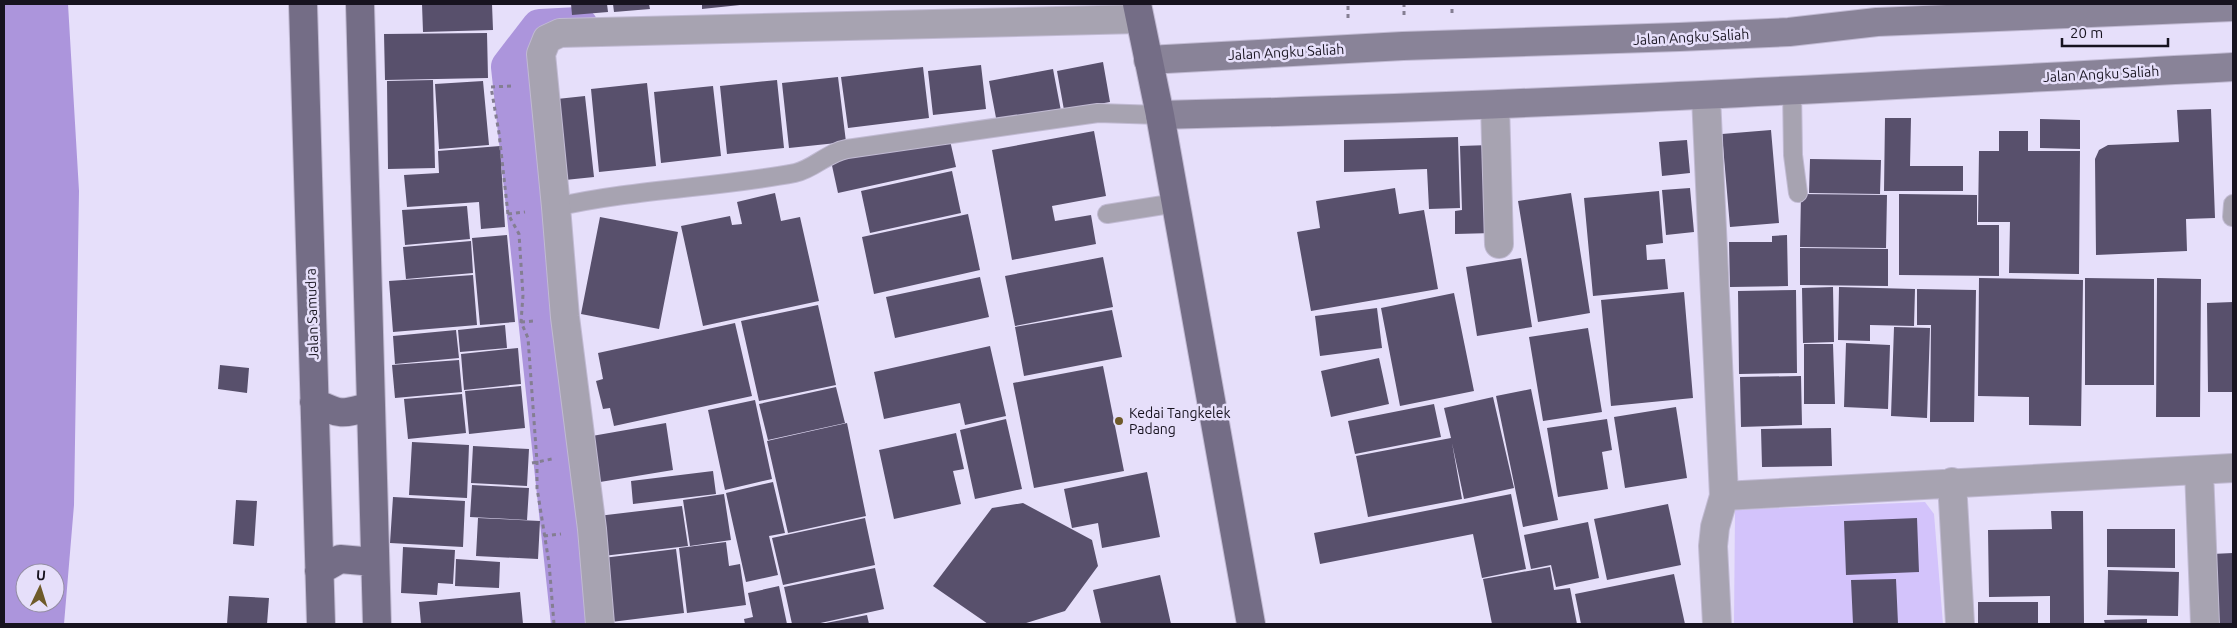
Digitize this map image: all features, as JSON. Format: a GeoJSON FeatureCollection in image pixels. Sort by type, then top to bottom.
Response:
{"type":"FeatureCollection","features":[{"type":"Feature","properties":{"kind":"main road","name":"Jalan Samudra"},"geometry":{"type":"LineString","coordinates":[[303,4],[321,624]]}},
{"type":"Feature","properties":{"kind":"main road"},"geometry":{"type":"LineString","coordinates":[[360,4],[377,624]]}},
{"type":"Feature","properties":{"kind":"main road","name":"Jalan Angku Saliah"},"geometry":{"type":"LineString","coordinates":[[1148,60],[1375,47],[1597,41],[1789,32],[1877,22],[2157,7],[2233,7]]}},
{"type":"Feature","properties":{"kind":"main road"},"geometry":{"type":"LineString","coordinates":[[1138,11],[1160,115],[1251,624]]}},
{"type":"Feature","properties":{"kind":"main road","name":"Jalan Angku Saliah"},"geometry":{"type":"LineString","coordinates":[[1160,115],[1706,96],[2233,67]]}},
{"type":"Feature","properties":{"kind":"main road"},"geometry":{"type":"LineString","coordinates":[[314,402],[337,413],[351,412],[370,406]]}},
{"type":"Feature","properties":{"kind":"main road"},"geometry":{"type":"LineString","coordinates":[[319,571],[340,559],[374,562]]}},
{"type":"Feature","properties":{"kind":"street"},"geometry":{"type":"LineString","coordinates":[[600,624],[592,529],[565,317],[541,54],[543,46],[553,34],[1138,11]]}},
{"type":"Feature","properties":{"kind":"street"},"geometry":{"type":"LineString","coordinates":[[1706,96],[1724,496],[1715,527],[1713,546],[1717,624]]}},
{"type":"Feature","properties":{"kind":"street"},"geometry":{"type":"LineString","coordinates":[[1495,104],[1499,244]]}},
{"type":"Feature","properties":{"kind":"street"},"geometry":{"type":"LineString","coordinates":[[1724,496],[2233,468]]}},
{"type":"Feature","properties":{"kind":"street"},"geometry":{"type":"LineString","coordinates":[[2199,470],[2205,624]]}},
{"type":"Feature","properties":{"kind":"street"},"geometry":{"type":"LineString","coordinates":[[1952,482],[1960,624]]}},
{"type":"Feature","properties":{"kind":"lane"},"geometry":{"type":"LineString","coordinates":[[1792,90],[1793,155],[1798,193]]}},
{"type":"Feature","properties":{"kind":"lane"},"geometry":{"type":"LineString","coordinates":[[556,207],[584,201],[692,188],[798,172],[838,150],[1098,113],[1160,115]]}},
{"type":"Feature","properties":{"kind":"lane"},"geometry":{"type":"LineString","coordinates":[[1107,214],[1176,203]]}},
{"type":"Feature","properties":{"kind":"path"},"geometry":{"type":"LineString","coordinates":[[491,87],[499,132],[508,214],[519,234],[523,296],[521,322],[528,338],[537,488],[549,563],[554,624]]}},
{"type":"Feature","properties":{"kind":"shaded area"},"geometry":{"type":"Polygon","coordinates":[[[4,4],[68,4],[79,191],[74,505],[65,612],[65,563],[15,563],[15,613],[65,613],[64,624],[4,624],[4,4]]]}},
{"type":"Feature","properties":{"kind":"shaded area"},"geometry":{"type":"Polygon","coordinates":[[[1925,502],[1934,514],[1943,624],[1734,624],[1735,510],[1925,502]]]}},
{"type":"Feature","properties":{"kind":"building"},"geometry":{"type":"Polygon","coordinates":[[[422,4],[492,4],[493,30],[423,32],[422,4]]]}},
{"type":"Feature","properties":{"kind":"building"},"geometry":{"type":"Polygon","coordinates":[[[571,4],[607,4],[608,12],[572,15],[571,4]]]}},
{"type":"Feature","properties":{"kind":"building"},"geometry":{"type":"Polygon","coordinates":[[[613,4],[649,4],[650,9],[614,12],[613,4]]]}},
{"type":"Feature","properties":{"kind":"building"},"geometry":{"type":"Polygon","coordinates":[[[702,4],[740,4],[740,5],[702,9],[702,4]]]}},
{"type":"Feature","properties":{"kind":"building"},"geometry":{"type":"Polygon","coordinates":[[[487,33],[488,78],[385,80],[384,34],[487,33]]]}},
{"type":"Feature","properties":{"kind":"building"},"geometry":{"type":"Polygon","coordinates":[[[1103,62],[1110,102],[1064,110],[1057,71],[1103,62]]]}},
{"type":"Feature","properties":{"kind":"building"},"geometry":{"type":"Polygon","coordinates":[[[981,65],[986,109],[933,115],[928,71],[981,65]]]}},
{"type":"Feature","properties":{"kind":"building"},"geometry":{"type":"Polygon","coordinates":[[[923,67],[929,118],[848,128],[841,77],[923,67]]]}},
{"type":"Feature","properties":{"kind":"building"},"geometry":{"type":"Polygon","coordinates":[[[1053,69],[1061,111],[997,123],[989,81],[1053,69]]]}},
{"type":"Feature","properties":{"kind":"building"},"geometry":{"type":"Polygon","coordinates":[[[838,77],[846,142],[789,148],[782,83],[838,77]]]}},
{"type":"Feature","properties":{"kind":"building"},"geometry":{"type":"Polygon","coordinates":[[[433,80],[435,168],[388,169],[387,81],[433,80]]]}},
{"type":"Feature","properties":{"kind":"building"},"geometry":{"type":"Polygon","coordinates":[[[777,80],[784,148],[727,154],[720,86],[777,80]]]}},
{"type":"Feature","properties":{"kind":"building"},"geometry":{"type":"Polygon","coordinates":[[[483,81],[489,145],[439,149],[435,84],[483,81]]]}},
{"type":"Feature","properties":{"kind":"building"},"geometry":{"type":"Polygon","coordinates":[[[647,83],[656,166],[599,172],[591,89],[647,83]]]}},
{"type":"Feature","properties":{"kind":"building"},"geometry":{"type":"Polygon","coordinates":[[[713,86],[721,156],[661,163],[654,92],[713,86]]]}},
{"type":"Feature","properties":{"kind":"building"},"geometry":{"type":"Polygon","coordinates":[[[585,96],[594,177],[565,180],[557,99],[585,96]]]}},
{"type":"Feature","properties":{"kind":"building"},"geometry":{"type":"Polygon","coordinates":[[[2211,109],[2215,218],[2186,219],[2187,251],[2096,255],[2095,159],[2099,150],[2108,145],[2179,142],[2177,110],[2211,109]]]}},
{"type":"Feature","properties":{"kind":"building"},"geometry":{"type":"Polygon","coordinates":[[[1885,118],[1911,118],[1910,166],[1963,166],[1963,191],[1884,191],[1885,118]]]}},
{"type":"Feature","properties":{"kind":"building"},"geometry":{"type":"Polygon","coordinates":[[[2040,119],[2080,120],[2080,149],[2040,148],[2040,119]]]}},
{"type":"Feature","properties":{"kind":"building"},"geometry":{"type":"Polygon","coordinates":[[[1771,130],[1779,223],[1730,227],[1722,134],[1771,130]]]}},
{"type":"Feature","properties":{"kind":"building"},"geometry":{"type":"Polygon","coordinates":[[[1094,131],[1106,196],[1052,206],[1055,221],[1091,215],[1096,244],[1012,260],[992,150],[1094,131]]]}},
{"type":"Feature","properties":{"kind":"building"},"geometry":{"type":"Polygon","coordinates":[[[1999,131],[2028,131],[2028,151],[2080,151],[2079,274],[2009,273],[2010,222],[1978,222],[1979,151],[1999,151],[1999,131]]]}},
{"type":"Feature","properties":{"kind":"building"},"geometry":{"type":"Polygon","coordinates":[[[949,136],[956,167],[838,193],[831,161],[949,136]]]}},
{"type":"Feature","properties":{"kind":"building"},"geometry":{"type":"Polygon","coordinates":[[[1458,137],[1460,208],[1429,209],[1427,169],[1344,172],[1344,140],[1458,137]]]}},
{"type":"Feature","properties":{"kind":"building"},"geometry":{"type":"Polygon","coordinates":[[[1687,140],[1690,173],[1662,176],[1659,142],[1687,140]]]}},
{"type":"Feature","properties":{"kind":"building"},"geometry":{"type":"Polygon","coordinates":[[[1490,145],[1493,233],[1455,234],[1455,211],[1462,210],[1460,146],[1490,145]]]}},
{"type":"Feature","properties":{"kind":"building"},"geometry":{"type":"Polygon","coordinates":[[[500,146],[505,227],[481,229],[479,202],[407,207],[404,175],[439,173],[438,151],[500,146]]]}},
{"type":"Feature","properties":{"kind":"building"},"geometry":{"type":"Polygon","coordinates":[[[1810,159],[1881,160],[1880,194],[1809,193],[1810,159]]]}},
{"type":"Feature","properties":{"kind":"building"},"geometry":{"type":"Polygon","coordinates":[[[952,171],[961,213],[870,233],[861,191],[952,171]]]}},
{"type":"Feature","properties":{"kind":"building"},"geometry":{"type":"Polygon","coordinates":[[[1395,188],[1399,214],[1424,210],[1438,289],[1311,311],[1297,232],[1320,228],[1316,201],[1395,188]]]}},
{"type":"Feature","properties":{"kind":"building"},"geometry":{"type":"Polygon","coordinates":[[[1690,188],[1694,232],[1666,235],[1662,190],[1690,188]]]}},
{"type":"Feature","properties":{"kind":"building"},"geometry":{"type":"Polygon","coordinates":[[[1659,191],[1663,243],[1646,245],[1647,260],[1665,259],[1668,289],[1593,296],[1584,198],[1659,191]]]}},
{"type":"Feature","properties":{"kind":"building"},"geometry":{"type":"Polygon","coordinates":[[[775,193],[781,221],[800,217],[819,301],[703,326],[681,226],[730,216],[732,225],[742,224],[737,202],[775,193]]]}},
{"type":"Feature","properties":{"kind":"building"},"geometry":{"type":"Polygon","coordinates":[[[1571,193],[1590,313],[1538,322],[1518,201],[1571,193]]]}},
{"type":"Feature","properties":{"kind":"building"},"geometry":{"type":"Polygon","coordinates":[[[1801,194],[1887,195],[1886,248],[1800,247],[1801,194]]]}},
{"type":"Feature","properties":{"kind":"building"},"geometry":{"type":"Polygon","coordinates":[[[1899,194],[1977,195],[1977,225],[1999,225],[1999,276],[1899,275],[1899,194]]]}},
{"type":"Feature","properties":{"kind":"building"},"geometry":{"type":"Polygon","coordinates":[[[467,206],[470,239],[405,245],[402,210],[467,206]]]}},
{"type":"Feature","properties":{"kind":"building"},"geometry":{"type":"Polygon","coordinates":[[[968,214],[980,270],[874,294],[862,237],[968,214]]]}},
{"type":"Feature","properties":{"kind":"building"},"geometry":{"type":"Polygon","coordinates":[[[600,217],[678,232],[659,329],[581,314],[600,217]]]}},
{"type":"Feature","properties":{"kind":"building"},"geometry":{"type":"Polygon","coordinates":[[[507,235],[515,322],[480,325],[472,238],[507,235]]]}},
{"type":"Feature","properties":{"kind":"building"},"geometry":{"type":"Polygon","coordinates":[[[1787,235],[1788,286],[1730,287],[1729,242],[1772,242],[1772,236],[1787,235]]]}},
{"type":"Feature","properties":{"kind":"building"},"geometry":{"type":"Polygon","coordinates":[[[471,241],[473,273],[406,279],[403,247],[471,241]]]}},
{"type":"Feature","properties":{"kind":"building"},"geometry":{"type":"Polygon","coordinates":[[[1800,248],[1888,249],[1888,286],[1800,285],[1800,248]]]}},
{"type":"Feature","properties":{"kind":"building"},"geometry":{"type":"Polygon","coordinates":[[[1103,257],[1113,307],[1015,326],[1005,276],[1103,257]]]}},
{"type":"Feature","properties":{"kind":"building"},"geometry":{"type":"Polygon","coordinates":[[[1521,258],[1532,327],[1477,336],[1466,267],[1521,258]]]}},
{"type":"Feature","properties":{"kind":"building"},"geometry":{"type":"Polygon","coordinates":[[[473,275],[477,325],[393,332],[389,281],[473,275]]]}},
{"type":"Feature","properties":{"kind":"building"},"geometry":{"type":"Polygon","coordinates":[[[980,277],[989,317],[895,338],[886,297],[980,277]]]}},
{"type":"Feature","properties":{"kind":"building"},"geometry":{"type":"Polygon","coordinates":[[[1979,278],[2083,280],[2081,426],[2029,425],[2029,397],[1978,396],[1979,278]]]}},
{"type":"Feature","properties":{"kind":"building"},"geometry":{"type":"Polygon","coordinates":[[[2085,278],[2154,279],[2154,385],[2085,385],[2085,278]]]}},
{"type":"Feature","properties":{"kind":"building"},"geometry":{"type":"Polygon","coordinates":[[[2157,278],[2201,279],[2200,417],[2156,417],[2157,278]]]}},
{"type":"Feature","properties":{"kind":"building"},"geometry":{"type":"Polygon","coordinates":[[[1833,287],[1834,342],[1803,343],[1802,288],[1833,287]]]}},
{"type":"Feature","properties":{"kind":"building"},"geometry":{"type":"Polygon","coordinates":[[[1839,287],[1915,289],[1914,326],[1870,325],[1870,341],[1838,340],[1839,287]]]}},
{"type":"Feature","properties":{"kind":"building"},"geometry":{"type":"Polygon","coordinates":[[[1917,289],[1976,290],[1974,422],[1930,422],[1931,325],[1917,325],[1917,289]]]}},
{"type":"Feature","properties":{"kind":"building"},"geometry":{"type":"Polygon","coordinates":[[[1796,290],[1797,373],[1739,374],[1738,291],[1796,290]]]}},
{"type":"Feature","properties":{"kind":"building"},"geometry":{"type":"Polygon","coordinates":[[[1684,292],[1693,398],[1611,406],[1601,300],[1684,292]]]}},
{"type":"Feature","properties":{"kind":"building"},"geometry":{"type":"Polygon","coordinates":[[[1454,293],[1474,391],[1400,406],[1381,308],[1454,293]]]}},
{"type":"Feature","properties":{"kind":"building"},"geometry":{"type":"Polygon","coordinates":[[[2233,302],[2233,392],[2208,392],[2207,303],[2233,302]]]}},
{"type":"Feature","properties":{"kind":"building"},"geometry":{"type":"Polygon","coordinates":[[[818,305],[836,385],[759,401],[741,321],[818,305]]]}},
{"type":"Feature","properties":{"kind":"building"},"geometry":{"type":"Polygon","coordinates":[[[1377,308],[1382,348],[1320,356],[1315,316],[1377,308]]]}},
{"type":"Feature","properties":{"kind":"building"},"geometry":{"type":"Polygon","coordinates":[[[1112,310],[1122,357],[1024,376],[1015,327],[1112,310]]]}},
{"type":"Feature","properties":{"kind":"building"},"geometry":{"type":"Polygon","coordinates":[[[735,323],[752,396],[614,426],[610,408],[603,409],[596,381],[603,379],[598,353],[735,323]]]}},
{"type":"Feature","properties":{"kind":"building"},"geometry":{"type":"Polygon","coordinates":[[[505,325],[507,348],[460,352],[458,330],[505,325]]]}},
{"type":"Feature","properties":{"kind":"building"},"geometry":{"type":"Polygon","coordinates":[[[1894,327],[1930,328],[1927,418],[1891,416],[1894,327]]]}},
{"type":"Feature","properties":{"kind":"building"},"geometry":{"type":"Polygon","coordinates":[[[1588,328],[1602,412],[1543,421],[1529,337],[1588,328]]]}},
{"type":"Feature","properties":{"kind":"building"},"geometry":{"type":"Polygon","coordinates":[[[456,330],[459,358],[395,364],[393,336],[456,330]]]}},
{"type":"Feature","properties":{"kind":"building"},"geometry":{"type":"Polygon","coordinates":[[[1846,343],[1890,345],[1888,409],[1844,407],[1846,343]]]}},
{"type":"Feature","properties":{"kind":"building"},"geometry":{"type":"Polygon","coordinates":[[[1804,344],[1833,344],[1835,404],[1804,404],[1804,344]]]}},
{"type":"Feature","properties":{"kind":"building"},"geometry":{"type":"Polygon","coordinates":[[[990,346],[1006,416],[965,425],[960,403],[884,419],[874,372],[990,346]]]}},
{"type":"Feature","properties":{"kind":"building"},"geometry":{"type":"Polygon","coordinates":[[[518,348],[521,384],[464,390],[461,354],[518,348]]]}},
{"type":"Feature","properties":{"kind":"building"},"geometry":{"type":"Polygon","coordinates":[[[1379,358],[1389,404],[1331,417],[1321,371],[1379,358]]]}},
{"type":"Feature","properties":{"kind":"building"},"geometry":{"type":"Polygon","coordinates":[[[459,360],[462,392],[395,398],[392,365],[459,360]]]}},
{"type":"Feature","properties":{"kind":"building"},"geometry":{"type":"Polygon","coordinates":[[[220,365],[249,368],[247,393],[218,389],[220,365]]]}},
{"type":"Feature","properties":{"kind":"building"},"geometry":{"type":"Polygon","coordinates":[[[1103,366],[1124,471],[1034,488],[1013,383],[1103,366]]]}},
{"type":"Feature","properties":{"kind":"building"},"geometry":{"type":"Polygon","coordinates":[[[1801,376],[1802,425],[1741,427],[1740,377],[1801,376]]]}},
{"type":"Feature","properties":{"kind":"building"},"geometry":{"type":"Polygon","coordinates":[[[521,386],[525,428],[469,434],[465,391],[521,386]]]}},
{"type":"Feature","properties":{"kind":"building"},"geometry":{"type":"Polygon","coordinates":[[[836,387],[845,423],[768,440],[759,404],[836,387]]]}},
{"type":"Feature","properties":{"kind":"building"},"geometry":{"type":"Polygon","coordinates":[[[1531,389],[1558,520],[1523,527],[1496,396],[1531,389]]]}},
{"type":"Feature","properties":{"kind":"building"},"geometry":{"type":"Polygon","coordinates":[[[462,394],[466,433],[408,439],[404,399],[462,394]]]}},
{"type":"Feature","properties":{"kind":"building"},"geometry":{"type":"Polygon","coordinates":[[[1493,397],[1514,488],[1464,499],[1452,443],[1462,499],[1368,517],[1356,456],[1451,438],[1444,408],[1493,397]]]}},
{"type":"Feature","properties":{"kind":"building"},"geometry":{"type":"Polygon","coordinates":[[[755,400],[772,479],[725,490],[708,410],[755,400]]]}},
{"type":"Feature","properties":{"kind":"building"},"geometry":{"type":"Polygon","coordinates":[[[1434,404],[1441,437],[1355,454],[1348,421],[1434,404]]]}},
{"type":"Feature","properties":{"kind":"building"},"geometry":{"type":"Polygon","coordinates":[[[1676,407],[1687,478],[1625,488],[1614,417],[1676,407]]]}},
{"type":"Feature","properties":{"kind":"building"},"geometry":{"type":"Polygon","coordinates":[[[1006,419],[1022,489],[975,499],[960,430],[1006,419]]]}},
{"type":"Feature","properties":{"kind":"building"},"geometry":{"type":"Polygon","coordinates":[[[1607,419],[1612,450],[1602,452],[1608,489],[1558,497],[1547,428],[1607,419]]]}},
{"type":"Feature","properties":{"kind":"building"},"geometry":{"type":"Polygon","coordinates":[[[666,423],[673,470],[600,482],[592,436],[666,423]]]}},
{"type":"Feature","properties":{"kind":"building"},"geometry":{"type":"Polygon","coordinates":[[[847,423],[866,516],[788,533],[767,441],[847,423]]]}},
{"type":"Feature","properties":{"kind":"building"},"geometry":{"type":"Polygon","coordinates":[[[1831,428],[1832,466],[1762,467],[1761,429],[1831,428]]]}},
{"type":"Feature","properties":{"kind":"building"},"geometry":{"type":"Polygon","coordinates":[[[956,433],[964,469],[953,471],[961,504],[894,519],[879,450],[956,433]]]}},
{"type":"Feature","properties":{"kind":"building"},"geometry":{"type":"Polygon","coordinates":[[[412,442],[469,445],[467,498],[409,495],[412,442]]]}},
{"type":"Feature","properties":{"kind":"building"},"geometry":{"type":"Polygon","coordinates":[[[473,446],[529,449],[527,486],[471,483],[473,446]]]}},
{"type":"Feature","properties":{"kind":"building"},"geometry":{"type":"Polygon","coordinates":[[[713,471],[716,494],[633,504],[631,481],[713,471]]]}},
{"type":"Feature","properties":{"kind":"building"},"geometry":{"type":"Polygon","coordinates":[[[1147,472],[1160,537],[1102,548],[1098,523],[1072,528],[1064,489],[1147,472]]]}},
{"type":"Feature","properties":{"kind":"building"},"geometry":{"type":"Polygon","coordinates":[[[773,482],[785,533],[769,536],[778,575],[746,582],[726,493],[773,482]]]}},
{"type":"Feature","properties":{"kind":"building"},"geometry":{"type":"Polygon","coordinates":[[[472,485],[529,488],[527,520],[470,517],[472,485]]]}},
{"type":"Feature","properties":{"kind":"building"},"geometry":{"type":"Polygon","coordinates":[[[724,494],[731,540],[690,546],[683,500],[724,494]]]}},
{"type":"Feature","properties":{"kind":"building"},"geometry":{"type":"Polygon","coordinates":[[[1511,494],[1526,569],[1482,578],[1473,534],[1320,564],[1314,533],[1511,494]]]}},
{"type":"Feature","properties":{"kind":"building"},"geometry":{"type":"Polygon","coordinates":[[[393,497],[465,501],[463,547],[390,543],[393,497]]]}},
{"type":"Feature","properties":{"kind":"building"},"geometry":{"type":"Polygon","coordinates":[[[236,500],[257,501],[254,546],[233,544],[236,500]]]}},
{"type":"Feature","properties":{"kind":"building"},"geometry":{"type":"Polygon","coordinates":[[[1023,503],[1092,540],[1098,566],[1065,611],[1023,624],[988,624],[933,586],[992,508],[1023,503]]]}},
{"type":"Feature","properties":{"kind":"building"},"geometry":{"type":"Polygon","coordinates":[[[1668,504],[1681,565],[1607,580],[1594,519],[1668,504]]]}},
{"type":"Feature","properties":{"kind":"building"},"geometry":{"type":"Polygon","coordinates":[[[682,506],[688,546],[603,556],[598,516],[682,506]]]}},
{"type":"Feature","properties":{"kind":"building"},"geometry":{"type":"Polygon","coordinates":[[[2051,511],[2083,511],[2084,624],[2050,624],[2050,596],[1989,597],[1988,530],[2052,529],[2051,511]]]}},
{"type":"Feature","properties":{"kind":"building"},"geometry":{"type":"Polygon","coordinates":[[[478,518],[540,521],[538,559],[476,556],[478,518]]]}},
{"type":"Feature","properties":{"kind":"building"},"geometry":{"type":"Polygon","coordinates":[[[865,518],[875,565],[783,585],[772,538],[865,518]]]}},
{"type":"Feature","properties":{"kind":"building"},"geometry":{"type":"Polygon","coordinates":[[[1917,518],[1919,572],[1846,575],[1844,521],[1917,518]]]}},
{"type":"Feature","properties":{"kind":"building"},"geometry":{"type":"Polygon","coordinates":[[[1588,522],[1599,578],[1556,587],[1551,565],[1531,569],[1524,535],[1588,522]]]}},
{"type":"Feature","properties":{"kind":"building"},"geometry":{"type":"Polygon","coordinates":[[[2107,529],[2175,529],[2175,568],[2107,567],[2107,529]]]}},
{"type":"Feature","properties":{"kind":"building"},"geometry":{"type":"Polygon","coordinates":[[[726,542],[729,566],[740,564],[746,605],[687,613],[679,548],[726,542]]]}},
{"type":"Feature","properties":{"kind":"building"},"geometry":{"type":"Polygon","coordinates":[[[403,547],[455,550],[453,584],[438,583],[437,595],[401,593],[403,547]]]}},
{"type":"Feature","properties":{"kind":"building"},"geometry":{"type":"Polygon","coordinates":[[[676,549],[684,613],[611,622],[603,558],[676,549]]]}},
{"type":"Feature","properties":{"kind":"building"},"geometry":{"type":"Polygon","coordinates":[[[2233,553],[2233,624],[2212,624],[2212,554],[2233,553]]]}},
{"type":"Feature","properties":{"kind":"building"},"geometry":{"type":"Polygon","coordinates":[[[456,559],[500,562],[499,588],[455,586],[456,559]]]}},
{"type":"Feature","properties":{"kind":"building"},"geometry":{"type":"Polygon","coordinates":[[[1550,567],[1554,590],[1570,588],[1577,624],[1492,624],[1483,579],[1550,567]]]}},
{"type":"Feature","properties":{"kind":"building"},"geometry":{"type":"Polygon","coordinates":[[[875,568],[884,609],[816,624],[792,624],[784,587],[875,568]]]}},
{"type":"Feature","properties":{"kind":"building"},"geometry":{"type":"Polygon","coordinates":[[[2108,570],[2179,572],[2178,616],[2107,615],[2108,570]]]}},
{"type":"Feature","properties":{"kind":"building"},"geometry":{"type":"Polygon","coordinates":[[[1674,574],[1685,624],[1581,624],[1575,594],[1674,574]]]}},
{"type":"Feature","properties":{"kind":"building"},"geometry":{"type":"Polygon","coordinates":[[[1160,575],[1171,624],[1101,624],[1093,590],[1160,575]]]}},
{"type":"Feature","properties":{"kind":"building"},"geometry":{"type":"Polygon","coordinates":[[[1896,579],[1898,624],[1853,624],[1851,580],[1896,579]]]}},
{"type":"Feature","properties":{"kind":"building"},"geometry":{"type":"Polygon","coordinates":[[[779,586],[787,624],[745,624],[744,619],[753,617],[748,593],[779,586]]]}},
{"type":"Feature","properties":{"kind":"building"},"geometry":{"type":"Polygon","coordinates":[[[520,592],[523,624],[421,624],[419,602],[520,592]]]}},
{"type":"Feature","properties":{"kind":"building"},"geometry":{"type":"Polygon","coordinates":[[[229,596],[269,598],[267,624],[227,624],[229,596]]]}},
{"type":"Feature","properties":{"kind":"building"},"geometry":{"type":"Polygon","coordinates":[[[1978,602],[2038,602],[2038,624],[1978,624],[1978,602]]]}},
{"type":"Feature","properties":{"kind":"building"},"geometry":{"type":"Polygon","coordinates":[[[867,615],[869,624],[826,624],[826,623],[867,615]]]}},
{"type":"Feature","properties":{"kind":"building"},"geometry":{"type":"Polygon","coordinates":[[[2147,619],[2147,624],[2105,624],[2104,620],[2147,619]]]}},
{"type":"Feature","properties":{"kind":"waterway"},"geometry":{"type":"LineString","coordinates":[[570,624],[510,67],[540,28],[579,26]]}},
{"type":"Feature","properties":{"kind":"place","name":"Kedai Tangkelek Padang"},"geometry":{"type":"Point","coordinates":[1119,421]}}]}
